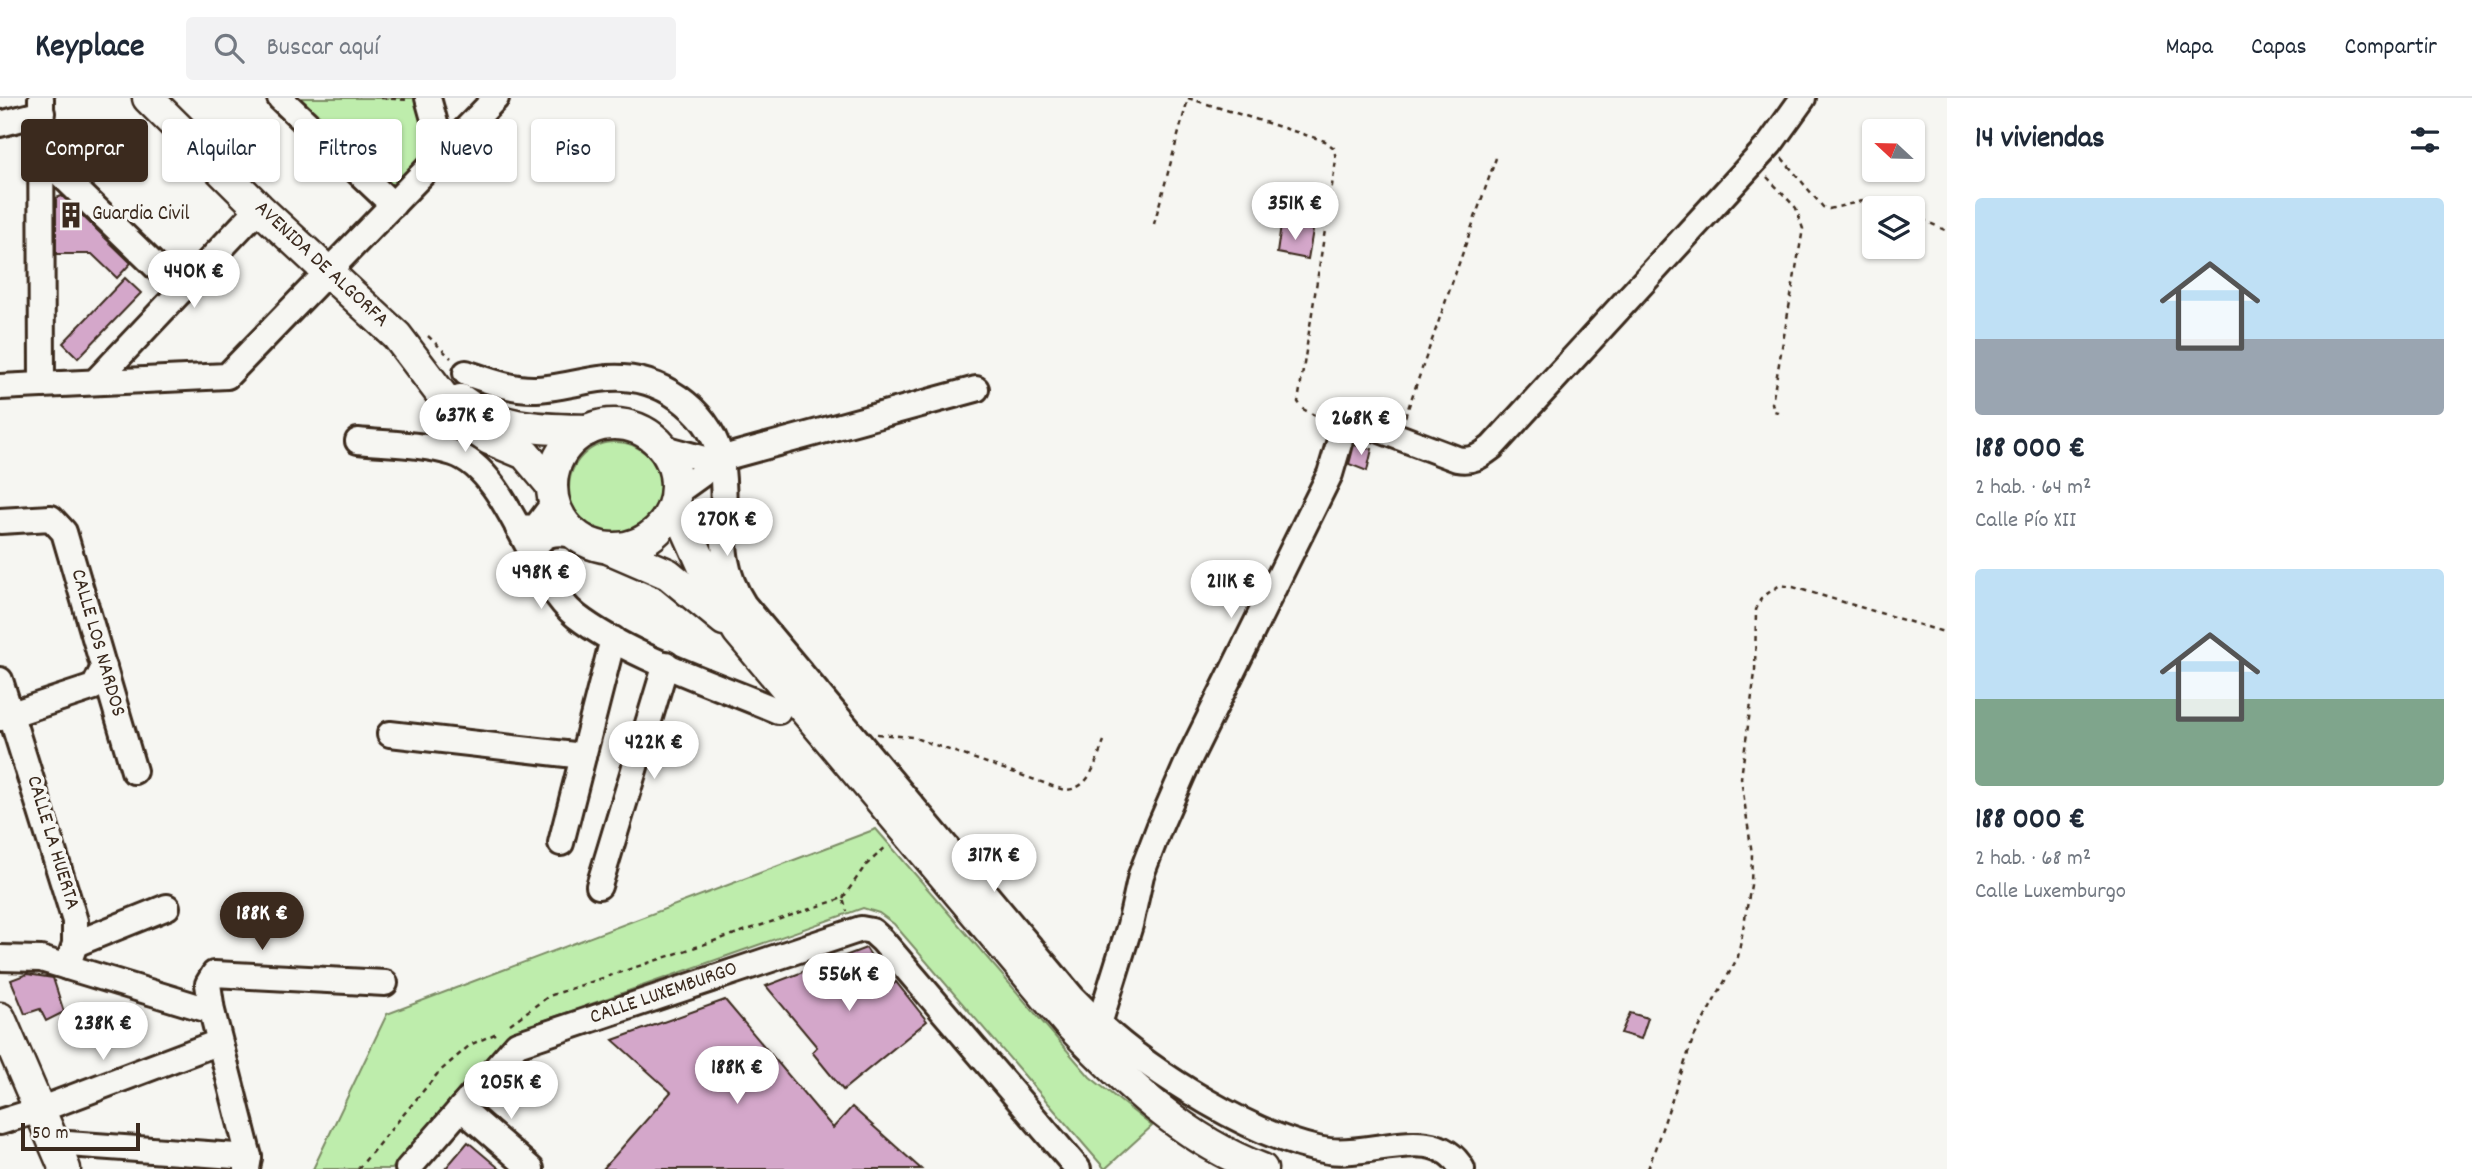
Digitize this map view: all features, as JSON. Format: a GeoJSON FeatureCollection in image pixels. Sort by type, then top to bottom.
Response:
{"type":"FeatureCollection","features":[{"type":"Feature","properties":{"kind":"main road","name":"AVENIDA DE ALGORFA"},"geometry":{"type":"LineString","coordinates":[[148,98],[259,208],[397,336],[460,419],[489,439],[525,454],[553,495]]}},
{"type":"Feature","properties":{"kind":"main road","name":"AVENIDA DE ALGORFA"},"geometry":{"type":"LineString","coordinates":[[430,377],[466,403],[502,421],[533,429],[588,430]]}},
{"type":"Feature","properties":{"kind":"main road"},"geometry":{"type":"LineString","coordinates":[[676,498],[666,522],[651,538],[631,547],[597,547],[575,536],[566,526],[553,495],[558,459],[575,437],[588,430],[623,424],[646,432],[664,448],[674,469],[676,498],[712,586],[738,631],[1067,1022],[1119,1076],[1184,1127],[1255,1167]]}},
{"type":"Feature","properties":{"kind":"main road"},"geometry":{"type":"LineString","coordinates":[[610,549],[668,574],[738,631]]}},
{"type":"Feature","properties":{"kind":"main road"},"geometry":{"type":"LineString","coordinates":[[0,1018],[59,1156]]}},
{"type":"Feature","properties":{"kind":"street"},"geometry":{"type":"LineString","coordinates":[[280,98],[393,205]]}},
{"type":"Feature","properties":{"kind":"street"},"geometry":{"type":"LineString","coordinates":[[475,119],[496,98]]}},
{"type":"Feature","properties":{"kind":"street"},"geometry":{"type":"LineString","coordinates":[[1099,1024],[1130,925],[1141,875],[1159,828],[1190,757],[1330,474],[1343,430],[1353,423],[1470,461],[1492,447],[1770,144],[1803,98]]}},
{"type":"Feature","properties":{"kind":"street"},"geometry":{"type":"LineString","coordinates":[[413,99],[424,119]]}},
{"type":"Feature","properties":{"kind":"street"},"geometry":{"type":"LineString","coordinates":[[0,124],[42,106]]}},
{"type":"Feature","properties":{"kind":"street"},"geometry":{"type":"LineString","coordinates":[[0,387],[227,376],[416,181]]}},
{"type":"Feature","properties":{"kind":"street"},"geometry":{"type":"LineString","coordinates":[[41,385],[42,182]]}},
{"type":"Feature","properties":{"kind":"street"},"geometry":{"type":"LineString","coordinates":[[69,182],[181,291]]}},
{"type":"Feature","properties":{"kind":"street"},"geometry":{"type":"LineString","coordinates":[[95,382],[259,208]]}},
{"type":"Feature","properties":{"kind":"street"},"geometry":{"type":"LineString","coordinates":[[466,373],[502,385],[533,389],[624,378],[657,386],[685,401],[703,421],[716,460],[722,550],[734,589],[853,736],[1072,997],[1099,1024],[1222,1110],[1297,1143],[1345,1152],[1417,1143],[1435,1144],[1455,1157],[1462,1169]]}},
{"type":"Feature","properties":{"kind":"street"},"geometry":{"type":"LineString","coordinates":[[664,448],[716,460],[976,389]]}},
{"type":"Feature","properties":{"kind":"street"},"geometry":{"type":"LineString","coordinates":[[358,441],[450,452],[470,461],[489,482],[563,603],[613,639],[778,711]]}},
{"type":"Feature","properties":{"kind":"street"},"geometry":{"type":"LineString","coordinates":[[676,498],[716,460]]}},
{"type":"Feature","properties":{"kind":"street"},"geometry":{"type":"LineString","coordinates":[[518,528],[536,527],[553,495]]}},
{"type":"Feature","properties":{"kind":"street","name":"CALLE LOS NARDOS"},"geometry":{"type":"LineString","coordinates":[[0,521],[51,519],[64,532],[134,771]]}},
{"type":"Feature","properties":{"kind":"street"},"geometry":{"type":"LineString","coordinates":[[532,554],[541,537],[547,534],[575,536]]}},
{"type":"Feature","properties":{"kind":"street"},"geometry":{"type":"LineString","coordinates":[[561,843],[613,639]]}},
{"type":"Feature","properties":{"kind":"street"},"geometry":{"type":"LineString","coordinates":[[599,886],[666,664]]}},
{"type":"Feature","properties":{"kind":"street"},"geometry":{"type":"LineString","coordinates":[[6,716],[94,687],[104,667]]}},
{"type":"Feature","properties":{"kind":"street","name":"CALLE LA HUERTA"},"geometry":{"type":"LineString","coordinates":[[0,680],[6,716],[75,921],[71,956]]}},
{"type":"Feature","properties":{"kind":"street"},"geometry":{"type":"LineString","coordinates":[[390,734],[583,756]]}},
{"type":"Feature","properties":{"kind":"street"},"geometry":{"type":"LineString","coordinates":[[0,958],[41,959],[71,956],[167,907]]}},
{"type":"Feature","properties":{"kind":"street","name":"CALLE LUXEMBURGO"},"geometry":{"type":"LineString","coordinates":[[408,1169],[517,1044],[861,929],[872,931],[882,940],[1078,1169]]}},
{"type":"Feature","properties":{"kind":"street"},"geometry":{"type":"LineString","coordinates":[[71,956],[212,1011]]}},
{"type":"Feature","properties":{"kind":"street"},"geometry":{"type":"LineString","coordinates":[[59,1156],[248,1163],[212,1011],[208,984],[214,974],[385,983]]}},
{"type":"Feature","properties":{"kind":"street"},"geometry":{"type":"LineString","coordinates":[[0,1122],[39,1110],[219,1042]]}},
{"type":"Feature","properties":{"kind":"street"},"geometry":{"type":"LineString","coordinates":[[461,1108],[531,1169]]}},
{"type":"Feature","properties":{"kind":"path"},"geometry":{"type":"LineString","coordinates":[[382,98],[414,98]]}},
{"type":"Feature","properties":{"kind":"path"},"geometry":{"type":"LineString","coordinates":[[1154,224],[1188,98],[1325,141],[1334,148],[1336,160],[1298,402],[1303,409],[1343,430]]}},
{"type":"Feature","properties":{"kind":"path"},"geometry":{"type":"LineString","coordinates":[[1770,144],[1823,207],[1829,209],[1862,201]]}},
{"type":"Feature","properties":{"kind":"path"},"geometry":{"type":"LineString","coordinates":[[1398,437],[1496,158]]}},
{"type":"Feature","properties":{"kind":"path"},"geometry":{"type":"LineString","coordinates":[[1751,164],[1778,186],[1796,208],[1803,229],[1772,403],[1774,411],[1784,414]]}},
{"type":"Feature","properties":{"kind":"path"},"geometry":{"type":"LineString","coordinates":[[1925,221],[1947,231]]}},
{"type":"Feature","properties":{"kind":"path"},"geometry":{"type":"LineString","coordinates":[[1647,1169],[1693,1039],[1738,957],[1751,885],[1752,854],[1741,778],[1755,673],[1756,610],[1761,598],[1780,585],[1793,587],[1947,633]]}},
{"type":"Feature","properties":{"kind":"path"},"geometry":{"type":"LineString","coordinates":[[853,736],[885,733],[912,737],[1065,790],[1077,790],[1085,784],[1104,741]]}},
{"type":"Feature","properties":{"kind":"path"},"geometry":{"type":"LineString","coordinates":[[843,898],[865,866],[908,831]]}},
{"type":"Feature","properties":{"kind":"green space"},"geometry":{"type":"Polygon","coordinates":[[[294,98],[419,98],[424,119],[416,119],[416,166],[402,181],[402,119],[316,119],[294,98]]]}},
{"type":"Feature","properties":{"kind":"green space"},"geometry":{"type":"Polygon","coordinates":[[[381,182],[401,182],[395,188],[388,189],[381,182]]]}},
{"type":"Feature","properties":{"kind":"green space"},"geometry":{"type":"Polygon","coordinates":[[[606,442],[624,442],[641,449],[654,462],[661,479],[661,497],[654,514],[641,527],[624,534],[606,534],[589,527],[576,514],[569,497],[569,479],[576,462],[589,449],[606,442]]]}},
{"type":"Feature","properties":{"kind":"green space"},"geometry":{"type":"Polygon","coordinates":[[[876,829],[1090,1077],[1152,1126],[1105,1169],[894,924],[879,913],[863,908],[523,1028],[496,1050],[392,1169],[313,1169],[387,1014],[876,829]]]}},
{"type":"Feature","properties":{"kind":"building","name":"Guardia Civil"},"geometry":{"type":"Polygon","coordinates":[[[62,196],[131,263],[117,278],[92,254],[56,254],[56,198],[62,196]]]}},
{"type":"Feature","properties":{"kind":"building"},"geometry":{"type":"Polygon","coordinates":[[[1281,225],[1313,230],[1308,259],[1277,253],[1281,225]]]}},
{"type":"Feature","properties":{"kind":"building"},"geometry":{"type":"Polygon","coordinates":[[[125,278],[141,293],[78,358],[63,343],[125,278]]]}},
{"type":"Feature","properties":{"kind":"building"},"geometry":{"type":"Polygon","coordinates":[[[1354,445],[1372,449],[1367,471],[1349,464],[1354,445]]]}},
{"type":"Feature","properties":{"kind":"building"},"geometry":{"type":"Polygon","coordinates":[[[866,948],[891,986],[896,982],[927,1021],[843,1090],[812,1052],[817,1047],[766,986],[866,948]]]}},
{"type":"Feature","properties":{"kind":"building"},"geometry":{"type":"Polygon","coordinates":[[[27,974],[53,978],[64,1012],[46,1021],[40,1009],[25,1014],[11,980],[27,974]]]}},
{"type":"Feature","properties":{"kind":"building"},"geometry":{"type":"Polygon","coordinates":[[[725,1000],[833,1128],[852,1107],[921,1169],[603,1169],[671,1092],[613,1040],[725,1000]]]}},
{"type":"Feature","properties":{"kind":"building"},"geometry":{"type":"Polygon","coordinates":[[[1630,1013],[1648,1018],[1641,1039],[1621,1033],[1630,1013]]]}},
{"type":"Feature","properties":{"kind":"building"},"geometry":{"type":"Polygon","coordinates":[[[468,1142],[500,1169],[445,1169],[468,1142]]]}},
{"type":"Feature","properties":{"kind":"place","name":"Guardia Civil"},"geometry":{"type":"Point","coordinates":[71,215]}}]}
